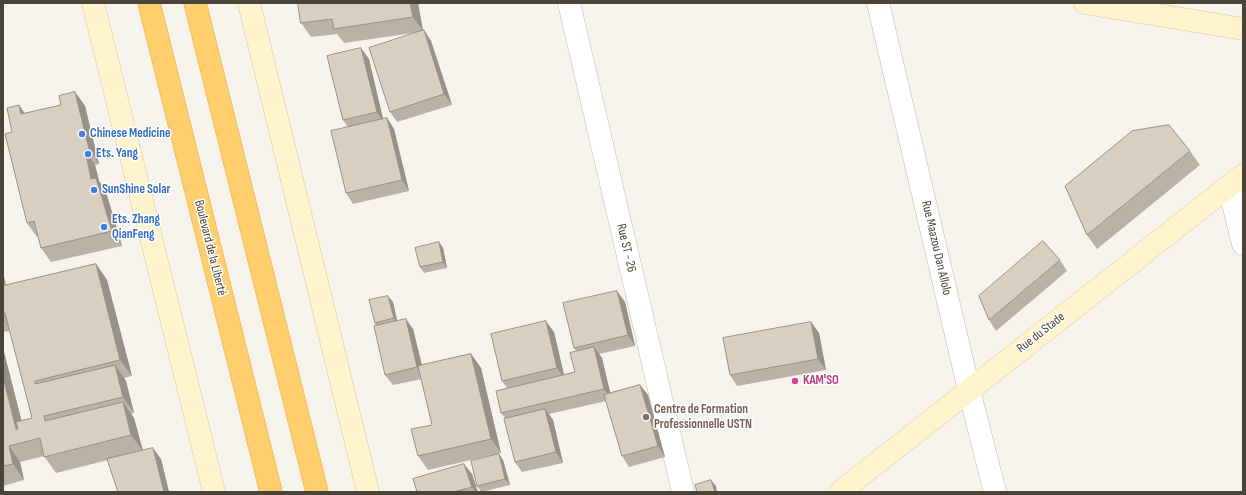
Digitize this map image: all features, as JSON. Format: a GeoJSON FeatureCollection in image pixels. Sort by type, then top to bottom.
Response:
{"type":"FeatureCollection","features":[{"type":"Feature","properties":{"kind":"highway","name":"Boulevard de la Liberté"},"geometry":{"type":"LineString","coordinates":[[149,3],[271,492]]}},
{"type":"Feature","properties":{"kind":"highway"},"geometry":{"type":"LineString","coordinates":[[195,3],[317,492]]}},
{"type":"Feature","properties":{"kind":"main road"},"geometry":{"type":"LineString","coordinates":[[94,3],[214,492]]}},
{"type":"Feature","properties":{"kind":"main road"},"geometry":{"type":"LineString","coordinates":[[249,3],[368,492]]}},
{"type":"Feature","properties":{"kind":"main road"},"geometry":{"type":"LineString","coordinates":[[1085,3],[1108,5],[1243,29]]}},
{"type":"Feature","properties":{"kind":"main road","name":"Rue du Stade"},"geometry":{"type":"LineString","coordinates":[[840,492],[1236,181]]}},
{"type":"Feature","properties":{"kind":"street","name":"Rue ST - 26"},"geometry":{"type":"LineString","coordinates":[[569,3],[682,492]]}},
{"type":"Feature","properties":{"kind":"street","name":"Rue Maazou Dan Allolo"},"geometry":{"type":"LineString","coordinates":[[878,3],[969,390],[995,492]]}},
{"type":"Feature","properties":{"kind":"street"},"geometry":{"type":"LineString","coordinates":[[1236,181],[1243,244]]}},
{"type":"Feature","properties":{"kind":"building"},"geometry":{"type":"Polygon","coordinates":[[[298,3],[410,3],[413,17],[334,29],[332,19],[301,23],[298,3]]]}},
{"type":"Feature","properties":{"kind":"building"},"geometry":{"type":"Polygon","coordinates":[[[424,30],[444,94],[390,112],[369,48],[424,30]]]}},
{"type":"Feature","properties":{"kind":"building"},"geometry":{"type":"Polygon","coordinates":[[[361,48],[377,112],[343,120],[327,56],[361,48]]]}},
{"type":"Feature","properties":{"kind":"building"},"geometry":{"type":"Polygon","coordinates":[[[75,92],[89,149],[85,150],[91,179],[96,178],[112,231],[41,248],[34,221],[27,223],[5,134],[12,132],[7,108],[19,105],[21,114],[61,105],[59,96],[75,92]]]}},
{"type":"Feature","properties":{"kind":"building"},"geometry":{"type":"Polygon","coordinates":[[[387,118],[402,180],[346,193],[331,131],[387,118]]]}},
{"type":"Feature","properties":{"kind":"building"},"geometry":{"type":"Polygon","coordinates":[[[1169,125],[1190,151],[1087,235],[1065,186],[1132,131],[1169,125]]]}},
{"type":"Feature","properties":{"kind":"building"},"geometry":{"type":"Polygon","coordinates":[[[1043,241],[1060,260],[989,320],[979,296],[1043,241]]]}},
{"type":"Feature","properties":{"kind":"building"},"geometry":{"type":"Polygon","coordinates":[[[439,242],[443,262],[420,267],[415,248],[439,242]]]}},
{"type":"Feature","properties":{"kind":"building"},"geometry":{"type":"Polygon","coordinates":[[[96,264],[120,360],[35,381],[35,384],[115,365],[123,397],[44,416],[45,421],[123,402],[131,435],[44,457],[40,438],[9,446],[13,464],[3,466],[3,377],[16,429],[18,429],[16,422],[32,418],[5,313],[3,313],[3,286],[96,264]]]}},
{"type":"Feature","properties":{"kind":"building"},"geometry":{"type":"Polygon","coordinates":[[[617,291],[628,335],[574,348],[563,303],[617,291]]]}},
{"type":"Feature","properties":{"kind":"building"},"geometry":{"type":"Polygon","coordinates":[[[388,296],[394,318],[375,323],[369,300],[388,296]]]}},
{"type":"Feature","properties":{"kind":"building"},"geometry":{"type":"Polygon","coordinates":[[[406,319],[417,367],[385,375],[374,326],[406,319]]]}},
{"type":"Feature","properties":{"kind":"building"},"geometry":{"type":"Polygon","coordinates":[[[546,321],[557,368],[502,381],[491,334],[546,321]]]}},
{"type":"Feature","properties":{"kind":"building"},"geometry":{"type":"Polygon","coordinates":[[[811,322],[818,359],[730,375],[723,338],[811,322]]]}},
{"type":"Feature","properties":{"kind":"building"},"geometry":{"type":"Polygon","coordinates":[[[594,347],[604,389],[501,413],[496,391],[575,372],[570,353],[594,347]]]}},
{"type":"Feature","properties":{"kind":"building"},"geometry":{"type":"Polygon","coordinates":[[[471,354],[491,439],[418,456],[411,429],[432,425],[418,366],[471,354]]]}},
{"type":"Feature","properties":{"kind":"building"},"geometry":{"type":"Polygon","coordinates":[[[640,385],[658,446],[622,456],[604,395],[640,385]]]}},
{"type":"Feature","properties":{"kind":"building"},"geometry":{"type":"Polygon","coordinates":[[[545,409],[556,452],[515,462],[504,419],[545,409]]]}},
{"type":"Feature","properties":{"kind":"building"},"geometry":{"type":"Polygon","coordinates":[[[153,448],[164,492],[118,492],[107,459],[153,448]]]}},
{"type":"Feature","properties":{"kind":"building"},"geometry":{"type":"Polygon","coordinates":[[[499,454],[505,479],[477,486],[471,461],[499,454]]]}},
{"type":"Feature","properties":{"kind":"building"},"geometry":{"type":"Polygon","coordinates":[[[464,464],[472,487],[453,492],[417,492],[413,479],[464,464]]]}},
{"type":"Feature","properties":{"kind":"building"},"geometry":{"type":"Polygon","coordinates":[[[711,480],[715,492],[697,492],[695,485],[711,480]]]}},
{"type":"Feature","properties":{"kind":"place","name":"Chinese Medicine"},"geometry":{"type":"Point","coordinates":[82,134]}},
{"type":"Feature","properties":{"kind":"place","name":"Ets. Yang"},"geometry":{"type":"Point","coordinates":[88,154]}},
{"type":"Feature","properties":{"kind":"place","name":"SunShine Solar"},"geometry":{"type":"Point","coordinates":[94,190]}},
{"type":"Feature","properties":{"kind":"place","name":"Ets. Zhang QianFeng"},"geometry":{"type":"Point","coordinates":[104,227]}},
{"type":"Feature","properties":{"kind":"place","name":"KAM'SO"},"geometry":{"type":"Point","coordinates":[795,381]}},
{"type":"Feature","properties":{"kind":"place","name":"Centre de Formation Professionnelle USTN"},"geometry":{"type":"Point","coordinates":[646,417]}}]}
